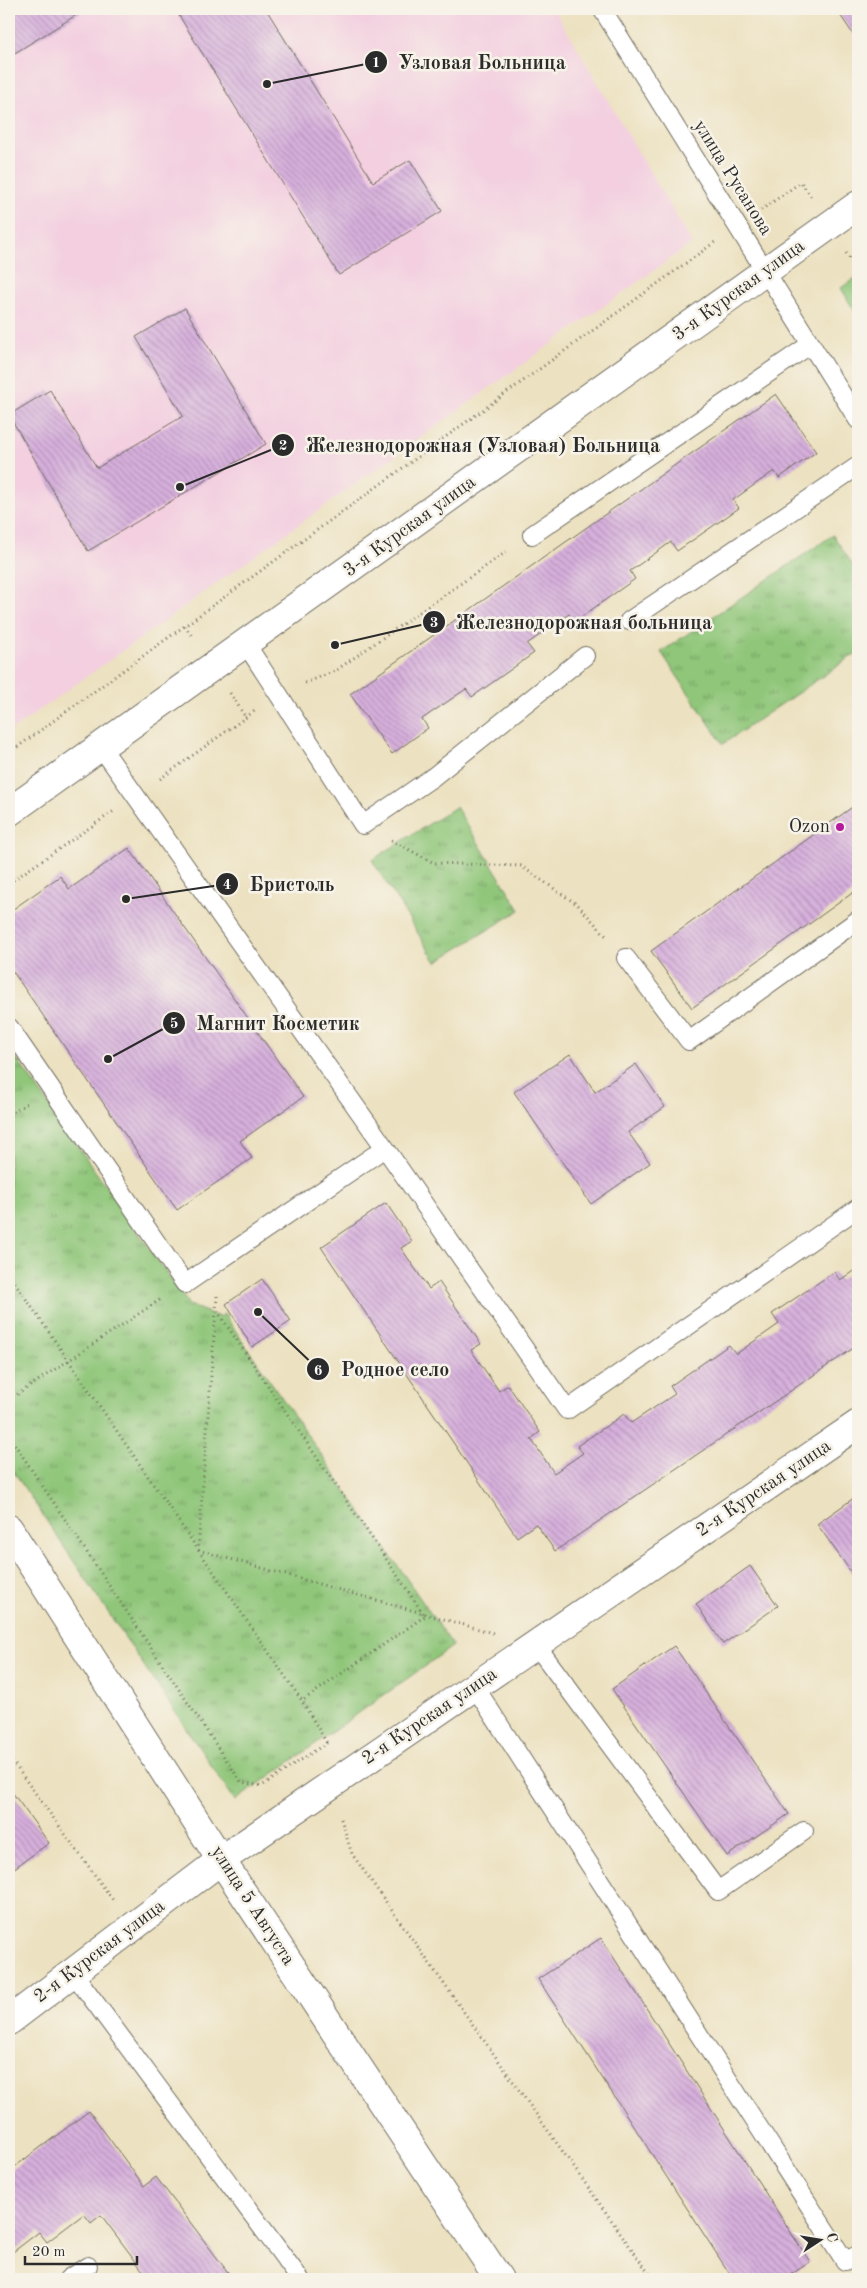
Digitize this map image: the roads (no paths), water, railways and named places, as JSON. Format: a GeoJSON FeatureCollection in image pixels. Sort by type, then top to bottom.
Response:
{"type":"FeatureCollection","features":[{"type":"Feature","properties":{"kind":"main road","name":"3-я Курская улица"},"geometry":{"type":"LineString","coordinates":[[9,812],[858,205]]}},
{"type":"Feature","properties":{"kind":"main road","name":"2-я Курская улица"},"geometry":{"type":"LineString","coordinates":[[9,2021],[74,1974],[221,1860],[858,1424]]}},
{"type":"Feature","properties":{"kind":"main road","name":"улица 5 Августа"},"geometry":{"type":"LineString","coordinates":[[9,1529],[221,1860],[499,2279]]}},
{"type":"Feature","properties":{"kind":"lane","name":"улица Русанова"},"geometry":{"type":"LineString","coordinates":[[602,9],[858,420]]}},
{"type":"Feature","properties":{"kind":"lane"},"geometry":{"type":"LineString","coordinates":[[532,535],[811,344]]}},
{"type":"Feature","properties":{"kind":"lane"},"geometry":{"type":"LineString","coordinates":[[629,622],[858,466]]}},
{"type":"Feature","properties":{"kind":"lane"},"geometry":{"type":"LineString","coordinates":[[246,644],[363,825],[432,777],[586,656]]}},
{"type":"Feature","properties":{"kind":"lane"},"geometry":{"type":"LineString","coordinates":[[102,747],[567,1410],[858,1208]]}},
{"type":"Feature","properties":{"kind":"lane"},"geometry":{"type":"LineString","coordinates":[[626,958],[689,1041],[858,920]]}},
{"type":"Feature","properties":{"kind":"lane"},"geometry":{"type":"LineString","coordinates":[[9,1027],[185,1284],[385,1148]]}},
{"type":"Feature","properties":{"kind":"lane"},"geometry":{"type":"LineString","coordinates":[[536,1645],[718,1891],[804,1830]]}},
{"type":"Feature","properties":{"kind":"lane"},"geometry":{"type":"LineString","coordinates":[[475,1687],[845,2261],[858,2255]]}},
{"type":"Feature","properties":{"kind":"lane"},"geometry":{"type":"LineString","coordinates":[[74,1974],[300,2279]]}},
{"type":"Feature","properties":{"kind":"lane"},"geometry":{"type":"LineString","coordinates":[[68,2279],[88,2266]]}},
{"type":"Feature","properties":{"kind":"place","name":"Узловая Больница"},"geometry":{"type":"Point","coordinates":[267,84]}},
{"type":"Feature","properties":{"kind":"place","name":"Железнодорожная (Узловая) Больница"},"geometry":{"type":"Point","coordinates":[180,487]}},
{"type":"Feature","properties":{"kind":"place","name":"Железнодорожная больница"},"geometry":{"type":"Point","coordinates":[335,645]}},
{"type":"Feature","properties":{"kind":"place","name":"Ozon"},"geometry":{"type":"Point","coordinates":[840,827]}},
{"type":"Feature","properties":{"kind":"place","name":"Бристоль"},"geometry":{"type":"Point","coordinates":[126,899]}},
{"type":"Feature","properties":{"kind":"place","name":"Магнит Косметик"},"geometry":{"type":"Point","coordinates":[108,1059]}},
{"type":"Feature","properties":{"kind":"place","name":"Родное село"},"geometry":{"type":"Point","coordinates":[258,1312]}}]}
